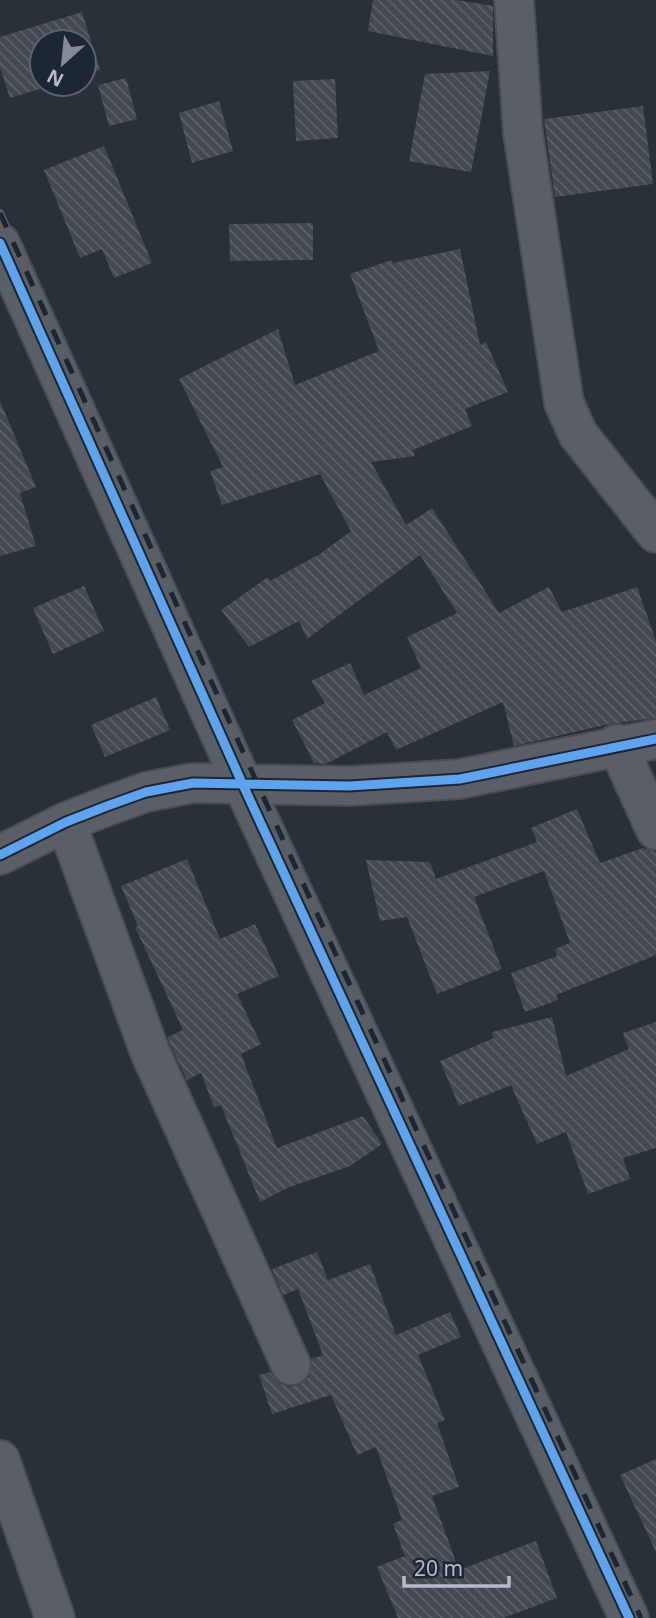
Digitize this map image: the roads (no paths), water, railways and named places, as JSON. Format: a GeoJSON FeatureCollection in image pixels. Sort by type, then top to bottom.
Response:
{"type":"FeatureCollection","features":[{"type":"Feature","properties":{"kind":"street"},"geometry":{"type":"LineString","coordinates":[[514,0],[523,134],[564,403],[578,434],[656,533]]}},
{"type":"Feature","properties":{"kind":"street"},"geometry":{"type":"LineString","coordinates":[[0,243],[243,785],[629,1618]]}},
{"type":"Feature","properties":{"kind":"street"},"geometry":{"type":"LineString","coordinates":[[0,855],[66,822],[146,792],[193,783],[382,785],[460,779],[617,744],[656,739]]}},
{"type":"Feature","properties":{"kind":"street"},"geometry":{"type":"LineString","coordinates":[[617,744],[656,830]]}},
{"type":"Feature","properties":{"kind":"street"},"geometry":{"type":"LineString","coordinates":[[66,822],[150,1052],[291,1365]]}},
{"type":"Feature","properties":{"kind":"street"},"geometry":{"type":"LineString","coordinates":[[0,1460],[55,1618]]}},
{"type":"Feature","properties":{"kind":"railway"},"geometry":{"type":"LineString","coordinates":[[0,213],[262,794],[641,1618]]}}]}
